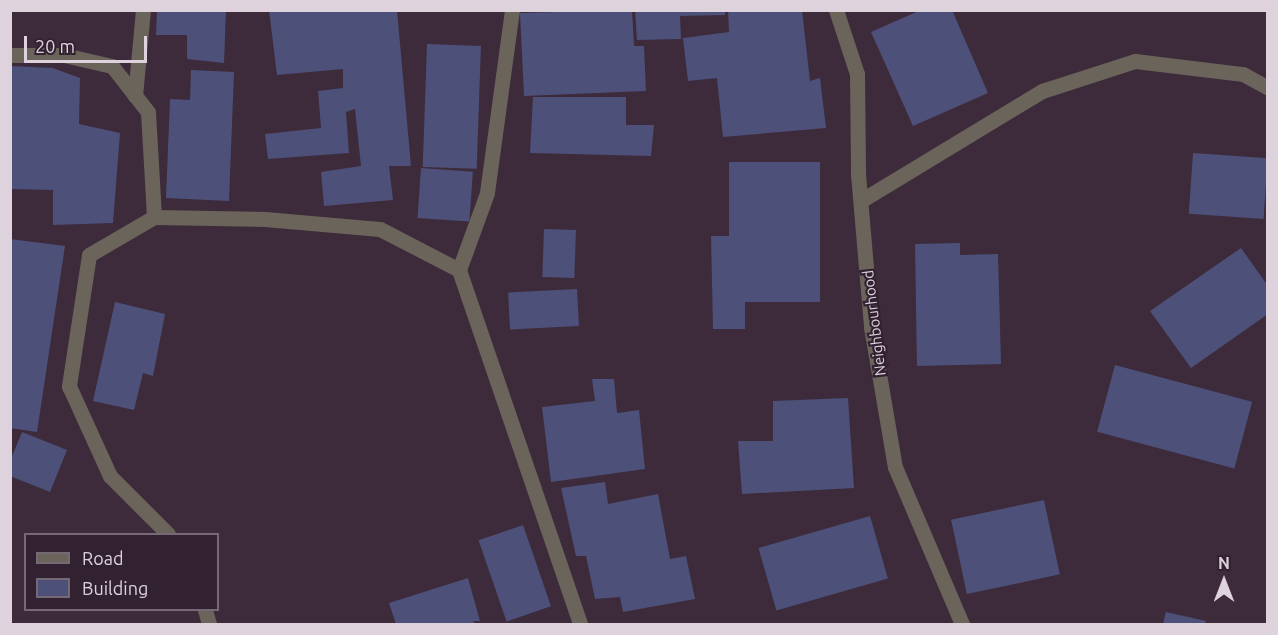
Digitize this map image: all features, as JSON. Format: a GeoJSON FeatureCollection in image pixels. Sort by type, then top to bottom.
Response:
{"type":"FeatureCollection","features":[{"type":"Feature","properties":{"kind":"street"},"geometry":{"type":"LineString","coordinates":[[135,96],[143,10]]}},
{"type":"Feature","properties":{"kind":"street"},"geometry":{"type":"LineString","coordinates":[[512,10],[487,193],[459,270],[580,624]]}},
{"type":"Feature","properties":{"kind":"street","name":"Neighbourhood"},"geometry":{"type":"LineString","coordinates":[[836,10],[857,74],[862,200],[872,327],[895,467],[962,624]]}},
{"type":"Feature","properties":{"kind":"street"},"geometry":{"type":"LineString","coordinates":[[10,55],[64,55],[112,66],[148,112],[154,217]]}},
{"type":"Feature","properties":{"kind":"street"},"geometry":{"type":"LineString","coordinates":[[862,200],[1042,91],[1135,62],[1244,74],[1268,87]]}},
{"type":"Feature","properties":{"kind":"street"},"geometry":{"type":"LineString","coordinates":[[167,533],[110,476],[69,386],[89,255],[154,217],[265,219],[380,229],[459,270]]}},
{"type":"Feature","properties":{"kind":"building"},"geometry":{"type":"Polygon","coordinates":[[[157,10],[226,10],[224,63],[187,59],[187,35],[156,35],[157,10]]]}},
{"type":"Feature","properties":{"kind":"building"},"geometry":{"type":"Polygon","coordinates":[[[269,10],[397,10],[411,166],[389,166],[393,200],[324,206],[321,172],[361,166],[355,109],[346,112],[349,153],[268,159],[265,134],[321,128],[318,91],[343,88],[343,69],[277,75],[269,10]]]}},
{"type":"Feature","properties":{"kind":"building"},"geometry":{"type":"Polygon","coordinates":[[[632,10],[634,46],[644,46],[646,91],[524,96],[520,13],[632,10]]]}},
{"type":"Feature","properties":{"kind":"building"},"geometry":{"type":"Polygon","coordinates":[[[635,10],[725,10],[725,15],[680,16],[681,39],[637,40],[635,10]]]}},
{"type":"Feature","properties":{"kind":"building"},"geometry":{"type":"Polygon","coordinates":[[[728,10],[802,10],[810,81],[820,78],[826,128],[723,137],[717,78],[688,81],[683,38],[729,32],[728,10]]]}},
{"type":"Feature","properties":{"kind":"building"},"geometry":{"type":"Polygon","coordinates":[[[921,10],[952,10],[988,93],[913,126],[871,32],[921,10]]]}},
{"type":"Feature","properties":{"kind":"building"},"geometry":{"type":"Polygon","coordinates":[[[427,44],[481,46],[477,169],[423,167],[427,44]]]}},
{"type":"Feature","properties":{"kind":"building"},"geometry":{"type":"Polygon","coordinates":[[[10,66],[53,68],[80,78],[79,124],[120,133],[113,223],[53,225],[53,190],[10,189],[10,66]]]}},
{"type":"Feature","properties":{"kind":"building"},"geometry":{"type":"Polygon","coordinates":[[[191,70],[234,72],[229,201],[166,198],[170,99],[190,100],[191,70]]]}},
{"type":"Feature","properties":{"kind":"building"},"geometry":{"type":"Polygon","coordinates":[[[533,97],[626,97],[626,125],[654,125],[651,156],[530,153],[533,97]]]}},
{"type":"Feature","properties":{"kind":"building"},"geometry":{"type":"Polygon","coordinates":[[[1193,153],[1268,158],[1264,219],[1189,214],[1193,153]]]}},
{"type":"Feature","properties":{"kind":"building"},"geometry":{"type":"Polygon","coordinates":[[[729,162],[820,162],[820,302],[745,302],[745,329],[713,329],[711,236],[729,236],[729,162]]]}},
{"type":"Feature","properties":{"kind":"building"},"geometry":{"type":"Polygon","coordinates":[[[421,168],[473,172],[469,222],[418,218],[421,168]]]}},
{"type":"Feature","properties":{"kind":"building"},"geometry":{"type":"Polygon","coordinates":[[[544,229],[576,230],[574,278],[542,277],[544,229]]]}},
{"type":"Feature","properties":{"kind":"building"},"geometry":{"type":"Polygon","coordinates":[[[10,239],[65,246],[37,432],[10,428],[10,239]]]}},
{"type":"Feature","properties":{"kind":"building"},"geometry":{"type":"Polygon","coordinates":[[[960,243],[960,255],[998,254],[1001,364],[917,366],[915,244],[960,243]]]}},
{"type":"Feature","properties":{"kind":"building"},"geometry":{"type":"Polygon","coordinates":[[[1241,248],[1268,286],[1268,314],[1191,368],[1150,311],[1241,248]]]}},
{"type":"Feature","properties":{"kind":"building"},"geometry":{"type":"Polygon","coordinates":[[[577,289],[579,326],[510,330],[508,293],[577,289]]]}},
{"type":"Feature","properties":{"kind":"building"},"geometry":{"type":"Polygon","coordinates":[[[115,302],[165,314],[153,376],[143,373],[134,410],[93,401],[115,302]]]}},
{"type":"Feature","properties":{"kind":"building"},"geometry":{"type":"Polygon","coordinates":[[[1115,365],[1252,402],[1234,468],[1097,432],[1115,365]]]}},
{"type":"Feature","properties":{"kind":"building"},"geometry":{"type":"Polygon","coordinates":[[[592,379],[614,379],[617,413],[639,410],[645,469],[551,482],[542,407],[595,401],[592,379]]]}},
{"type":"Feature","properties":{"kind":"building"},"geometry":{"type":"Polygon","coordinates":[[[848,398],[854,488],[742,494],[738,441],[773,441],[773,401],[848,398]]]}},
{"type":"Feature","properties":{"kind":"building"},"geometry":{"type":"Polygon","coordinates":[[[22,432],[67,450],[50,492],[10,476],[10,461],[22,432]]]}},
{"type":"Feature","properties":{"kind":"building"},"geometry":{"type":"Polygon","coordinates":[[[605,482],[608,504],[658,494],[670,559],[686,556],[695,599],[623,612],[620,597],[595,599],[586,556],[576,556],[561,488],[605,482]]]}},
{"type":"Feature","properties":{"kind":"building"},"geometry":{"type":"Polygon","coordinates":[[[1044,500],[1060,574],[967,594],[951,520],[1044,500]]]}},
{"type":"Feature","properties":{"kind":"building"},"geometry":{"type":"Polygon","coordinates":[[[870,516],[888,578],[776,610],[758,548],[870,516]]]}},
{"type":"Feature","properties":{"kind":"building"},"geometry":{"type":"Polygon","coordinates":[[[523,525],[551,606],[507,622],[479,540],[523,525]]]}},
{"type":"Feature","properties":{"kind":"building"},"geometry":{"type":"Polygon","coordinates":[[[468,578],[480,621],[473,621],[475,624],[396,624],[389,603],[468,578]]]}},
{"type":"Feature","properties":{"kind":"building"},"geometry":{"type":"Polygon","coordinates":[[[1166,612],[1206,621],[1205,624],[1163,624],[1166,612]]]}}]}
